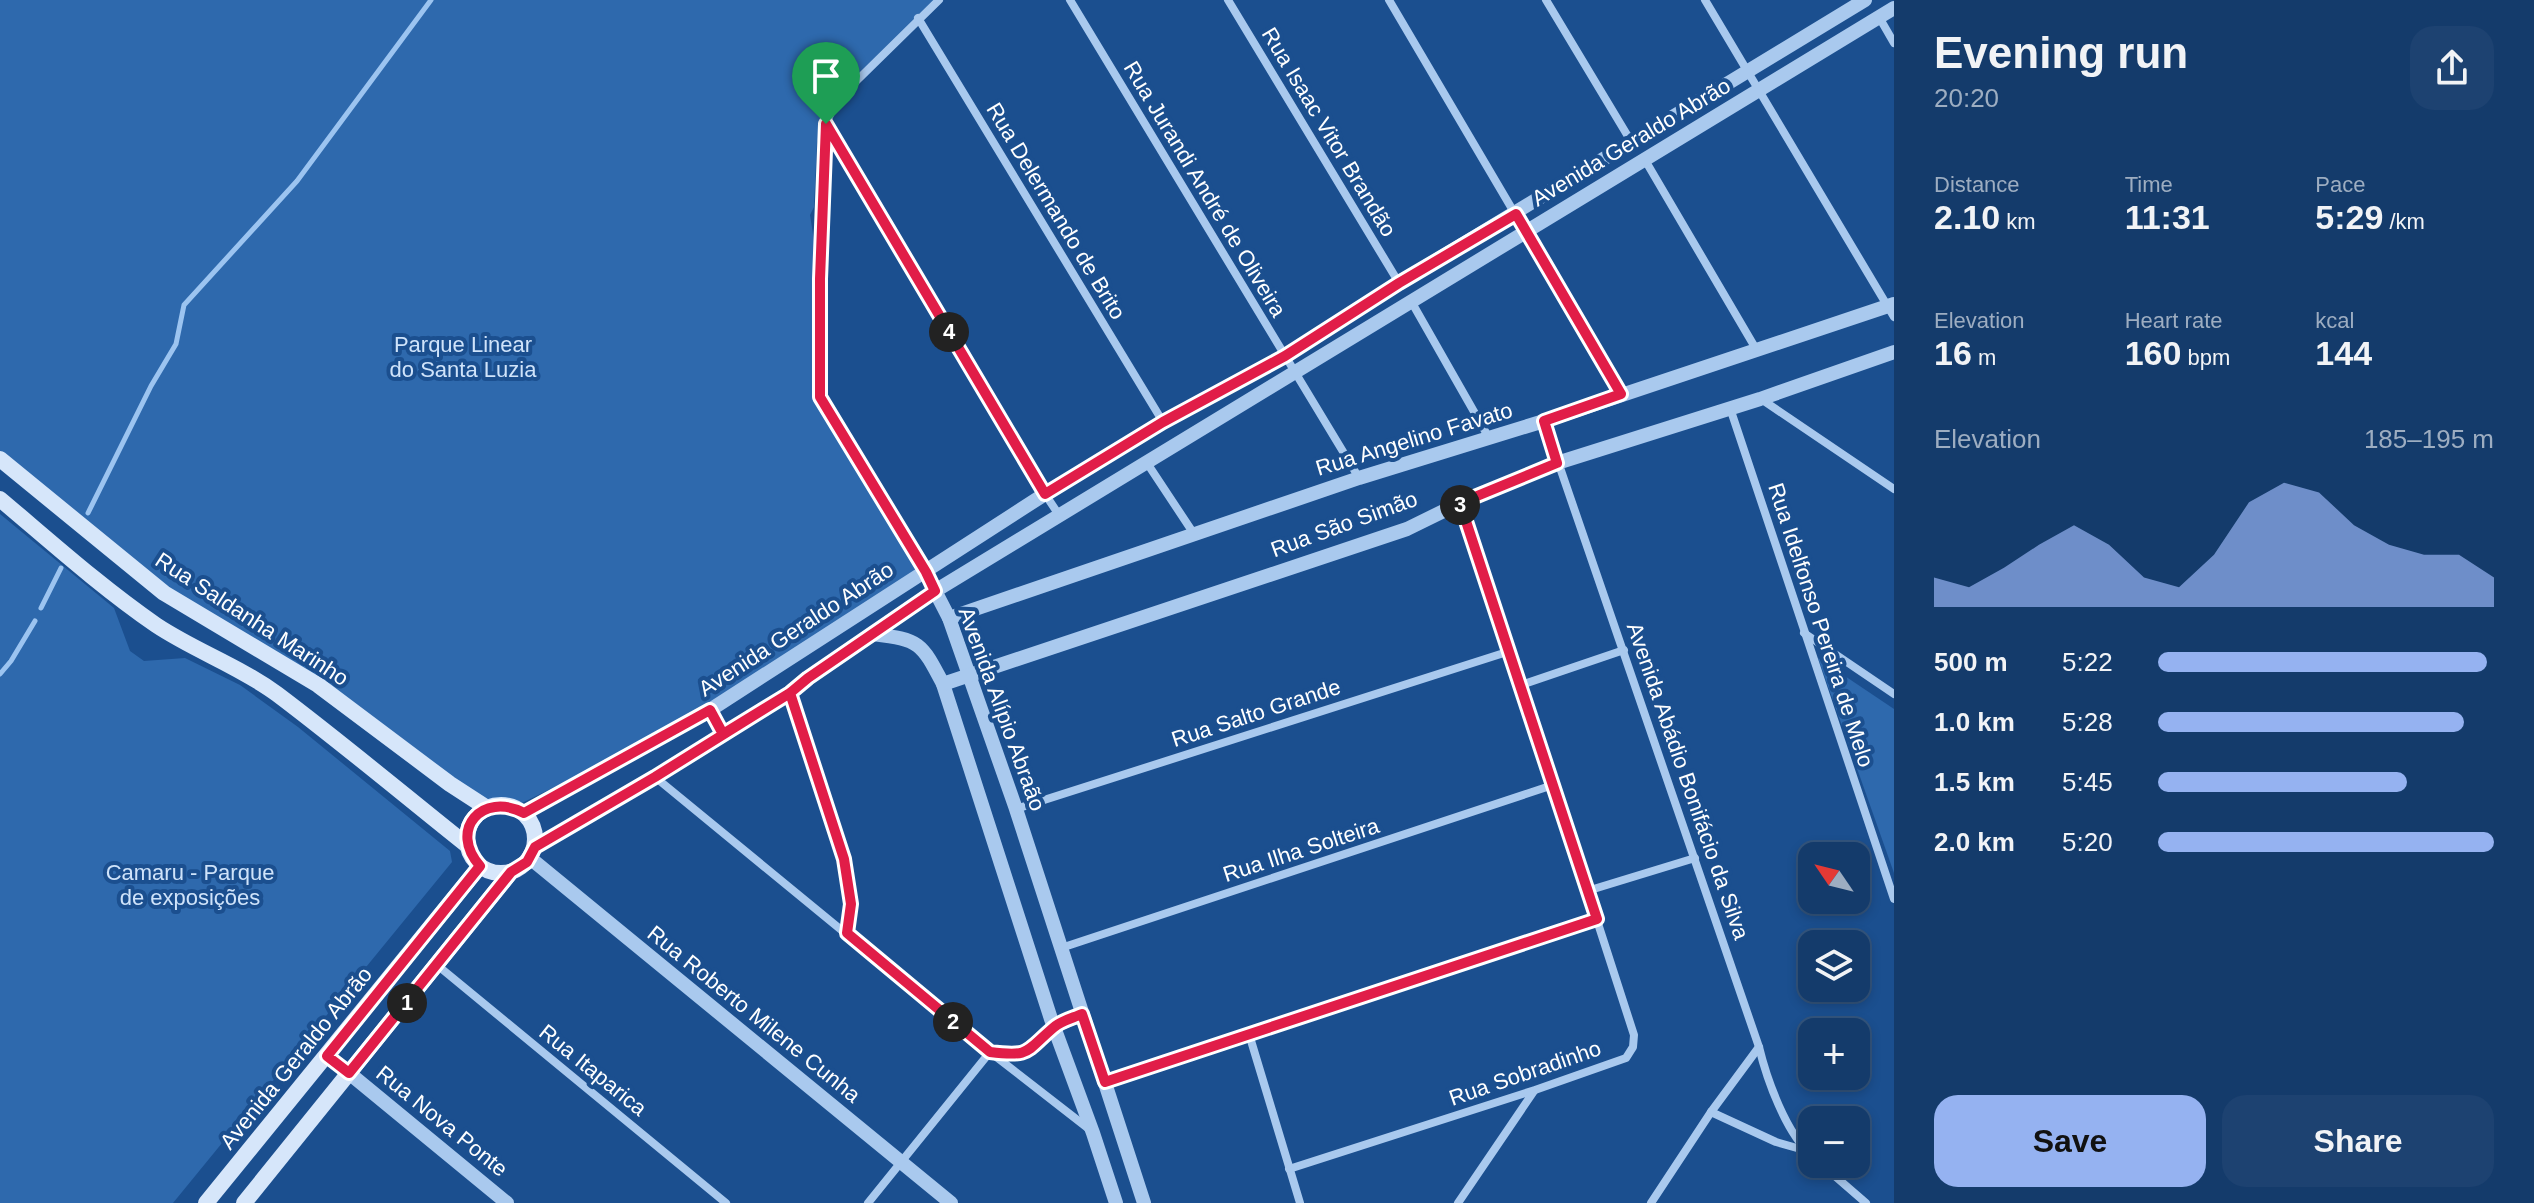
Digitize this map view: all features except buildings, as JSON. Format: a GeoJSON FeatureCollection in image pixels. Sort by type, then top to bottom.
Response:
{"type":"FeatureCollection","features":[{"type":"Feature","properties":{"kind":"main road","name":"Rua Saldanha Marinho"},"geometry":{"type":"LineString","coordinates":[[0,459],[164,593],[318,685],[487,808]]}},
{"type":"Feature","properties":{"kind":"main road"},"geometry":{"type":"LineString","coordinates":[[0,499],[112,593],[158,626],[237,668],[276,693],[468,846]]}},
{"type":"Feature","properties":{"kind":"main road"},"geometry":{"type":"LineString","coordinates":[[511,872],[498,874],[480,866],[472,856],[467,835],[477,815],[498,805],[510,806],[524,813],[535,829],[532,852]]}},
{"type":"Feature","properties":{"kind":"main road","name":"Avenida Geraldo Abrão"},"geometry":{"type":"LineString","coordinates":[[244,1203],[511,872],[519,869],[532,852]]}},
{"type":"Feature","properties":{"kind":"main road","name":"Avenida Geraldo Abrão"},"geometry":{"type":"LineString","coordinates":[[206,1203],[480,866]]}},
{"type":"Feature","properties":{"kind":"main road"},"geometry":{"type":"LineString","coordinates":[[327,1056],[349,1073]]}},
{"type":"Feature","properties":{"kind":"street","name":"Avenida Alípio Abraão"},"geometry":{"type":"LineString","coordinates":[[939,0],[836,101],[826,124],[820,279],[820,397],[926,572],[949,618],[1016,809],[1144,1203]]}},
{"type":"Feature","properties":{"kind":"street","name":"Rua Jurandi André de Oliveira"},"geometry":{"type":"LineString","coordinates":[[1070,0],[1359,478]]}},
{"type":"Feature","properties":{"kind":"street","name":"Rua Isaac Vitor Brandão"},"geometry":{"type":"LineString","coordinates":[[1228,0],[1399,283]]}},
{"type":"Feature","properties":{"kind":"street"},"geometry":{"type":"LineString","coordinates":[[1389,0],[1621,394]]}},
{"type":"Feature","properties":{"kind":"street"},"geometry":{"type":"LineString","coordinates":[[1546,0],[1632,143]]}},
{"type":"Feature","properties":{"kind":"street"},"geometry":{"type":"LineString","coordinates":[[1705,0],[1892,309]]}},
{"type":"Feature","properties":{"kind":"street","name":"Avenida Geraldo Abrão"},"geometry":{"type":"LineString","coordinates":[[524,813],[710,710],[1045,494],[1163,422],[1285,356],[1399,283],[1865,0]]}},
{"type":"Feature","properties":{"kind":"street","name":"Avenida Geraldo Abrão"},"geometry":{"type":"LineString","coordinates":[[532,852],[790,693],[935,591],[1894,8]]}},
{"type":"Feature","properties":{"kind":"street"},"geometry":{"type":"LineString","coordinates":[[1879,17],[1894,43]]}},
{"type":"Feature","properties":{"kind":"street","name":"Rua Delermando de Brito"},"geometry":{"type":"LineString","coordinates":[[918,18],[1163,422]]}},
{"type":"Feature","properties":{"kind":"street"},"geometry":{"type":"LineString","coordinates":[[826,124],[1059,515]]}},
{"type":"Feature","properties":{"kind":"street"},"geometry":{"type":"LineString","coordinates":[[1645,160],[1756,349]]}},
{"type":"Feature","properties":{"kind":"street"},"geometry":{"type":"LineString","coordinates":[[1411,301],[1489,438]]}},
{"type":"Feature","properties":{"kind":"street","name":"Rua Angelino Favato"},"geometry":{"type":"LineString","coordinates":[[949,618],[1359,478],[1544,421],[1756,349],[1892,309]]}},
{"type":"Feature","properties":{"kind":"street","name":"Rua São Simão"},"geometry":{"type":"LineString","coordinates":[[943,684],[1407,529],[1460,503],[1557,463],[1760,399],[1894,352]]}},
{"type":"Feature","properties":{"kind":"street"},"geometry":{"type":"LineString","coordinates":[[1760,399],[1894,489]]}},
{"type":"Feature","properties":{"kind":"street","name":"Rua Idelfonso Pereira de Melo"},"geometry":{"type":"LineString","coordinates":[[1730,408],[1894,899]]}},
{"type":"Feature","properties":{"kind":"street","name":"Avenida Abádio Bonifácio da Silva"},"geometry":{"type":"LineString","coordinates":[[1544,421],[1778,1104],[1798,1137]]}},
{"type":"Feature","properties":{"kind":"street"},"geometry":{"type":"LineString","coordinates":[[1147,463],[1194,534]]}},
{"type":"Feature","properties":{"kind":"street","name":"Rua Sobradinho"},"geometry":{"type":"LineString","coordinates":[[1289,1169],[1626,1058],[1633,1047],[1634,1035],[1460,503]]}},
{"type":"Feature","properties":{"kind":"street"},"geometry":{"type":"LineString","coordinates":[[1803,632],[1894,694]]}},
{"type":"Feature","properties":{"kind":"street"},"geometry":{"type":"LineString","coordinates":[[873,634],[906,639],[919,645],[928,655],[943,684],[1054,1026],[1116,1203]]}},
{"type":"Feature","properties":{"kind":"street"},"geometry":{"type":"LineString","coordinates":[[1521,685],[1624,650]]}},
{"type":"Feature","properties":{"kind":"street","name":"Rua Salto Grande"},"geometry":{"type":"LineString","coordinates":[[1016,809],[1507,652]]}},
{"type":"Feature","properties":{"kind":"street"},"geometry":{"type":"LineString","coordinates":[[790,693],[844,859],[851,904],[847,933]]}},
{"type":"Feature","properties":{"kind":"street"},"geometry":{"type":"LineString","coordinates":[[710,710],[723,734]]}},
{"type":"Feature","properties":{"kind":"street"},"geometry":{"type":"LineString","coordinates":[[655,777],[1093,1133]]}},
{"type":"Feature","properties":{"kind":"street","name":"Rua Ilha Solteira"},"geometry":{"type":"LineString","coordinates":[[1060,948],[1553,785]]}},
{"type":"Feature","properties":{"kind":"street","name":"Rua Roberto Milene Cunha"},"geometry":{"type":"LineString","coordinates":[[532,852],[951,1203]]}},
{"type":"Feature","properties":{"kind":"street"},"geometry":{"type":"LineString","coordinates":[[1587,891],[1695,858]]}},
{"type":"Feature","properties":{"kind":"street"},"geometry":{"type":"LineString","coordinates":[[1105,1082],[1597,919]]}},
{"type":"Feature","properties":{"kind":"street","name":"Rua Itaparica"},"geometry":{"type":"LineString","coordinates":[[437,965],[726,1203]]}},
{"type":"Feature","properties":{"kind":"street"},"geometry":{"type":"LineString","coordinates":[[990,1052],[1010,1055],[1031,1049],[1054,1026],[1082,1014]]}},
{"type":"Feature","properties":{"kind":"street"},"geometry":{"type":"LineString","coordinates":[[1249,1034],[1300,1203]]}},
{"type":"Feature","properties":{"kind":"street"},"geometry":{"type":"LineString","coordinates":[[1651,1203],[1711,1112],[1759,1047]]}},
{"type":"Feature","properties":{"kind":"street"},"geometry":{"type":"LineString","coordinates":[[868,1203],[990,1052]]}},
{"type":"Feature","properties":{"kind":"street","name":"Rua Nova Ponte"},"geometry":{"type":"LineString","coordinates":[[349,1073],[507,1203]]}},
{"type":"Feature","properties":{"kind":"street"},"geometry":{"type":"LineString","coordinates":[[1458,1203],[1535,1090]]}},
{"type":"Feature","properties":{"kind":"street","name":"Avenida Abádio Bonifácio da Silva"},"geometry":{"type":"LineString","coordinates":[[1711,1112],[1798,1150]]}},
{"type":"Feature","properties":{"kind":"street"},"geometry":{"type":"LineString","coordinates":[[1837,1178],[1866,1203]]}},
{"type":"Feature","properties":{"kind":"green space","name":"Parque Linear do Santa Luzia"},"geometry":{"type":"Polygon","coordinates":[[[0,0],[939,0],[836,101],[817,142],[814,207],[810,215],[820,279],[820,397],[926,572],[710,710],[522,803],[487,802],[198,613],[0,459],[0,0]]]}},
{"type":"Feature","properties":{"kind":"green space","name":"Camaru - Parque de exposições"},"geometry":{"type":"Polygon","coordinates":[[[0,514],[114,608],[130,651],[144,661],[185,658],[240,685],[298,727],[450,851],[452,862],[173,1203],[0,1203],[0,514]]]}},
{"type":"Feature","properties":{"kind":"green space"},"geometry":{"type":"Polygon","coordinates":[[[1818,658],[1894,709],[1894,873],[1818,658]]]}},
{"type":"Feature","properties":{"kind":"waterway"},"geometry":{"type":"LineString","coordinates":[[88,513],[151,386],[176,344],[184,305],[297,181],[431,0]]}},
{"type":"Feature","properties":{"kind":"waterway"},"geometry":{"type":"LineString","coordinates":[[41,608],[61,568]]}},
{"type":"Feature","properties":{"kind":"waterway"},"geometry":{"type":"LineString","coordinates":[[0,674],[35,621]]}},
{"type":"Feature","properties":{"kind":"route"},"geometry":{"type":"LineString","coordinates":[[826,124],[820,279],[820,397],[935,591],[790,693],[655,777],[535,847],[527,862],[511,872],[349,1073],[327,1056],[480,866],[472,856],[467,835],[477,815],[498,805],[510,806],[524,813],[710,710],[723,734],[790,693],[844,859],[851,904],[847,933],[990,1052],[1022,1053],[1031,1049],[1054,1026],[1082,1014],[1105,1082],[1597,919],[1460,503],[1557,463],[1544,421],[1621,394],[1516,214],[1399,283],[1285,356],[1163,422],[1045,494],[826,124]]}}]}
